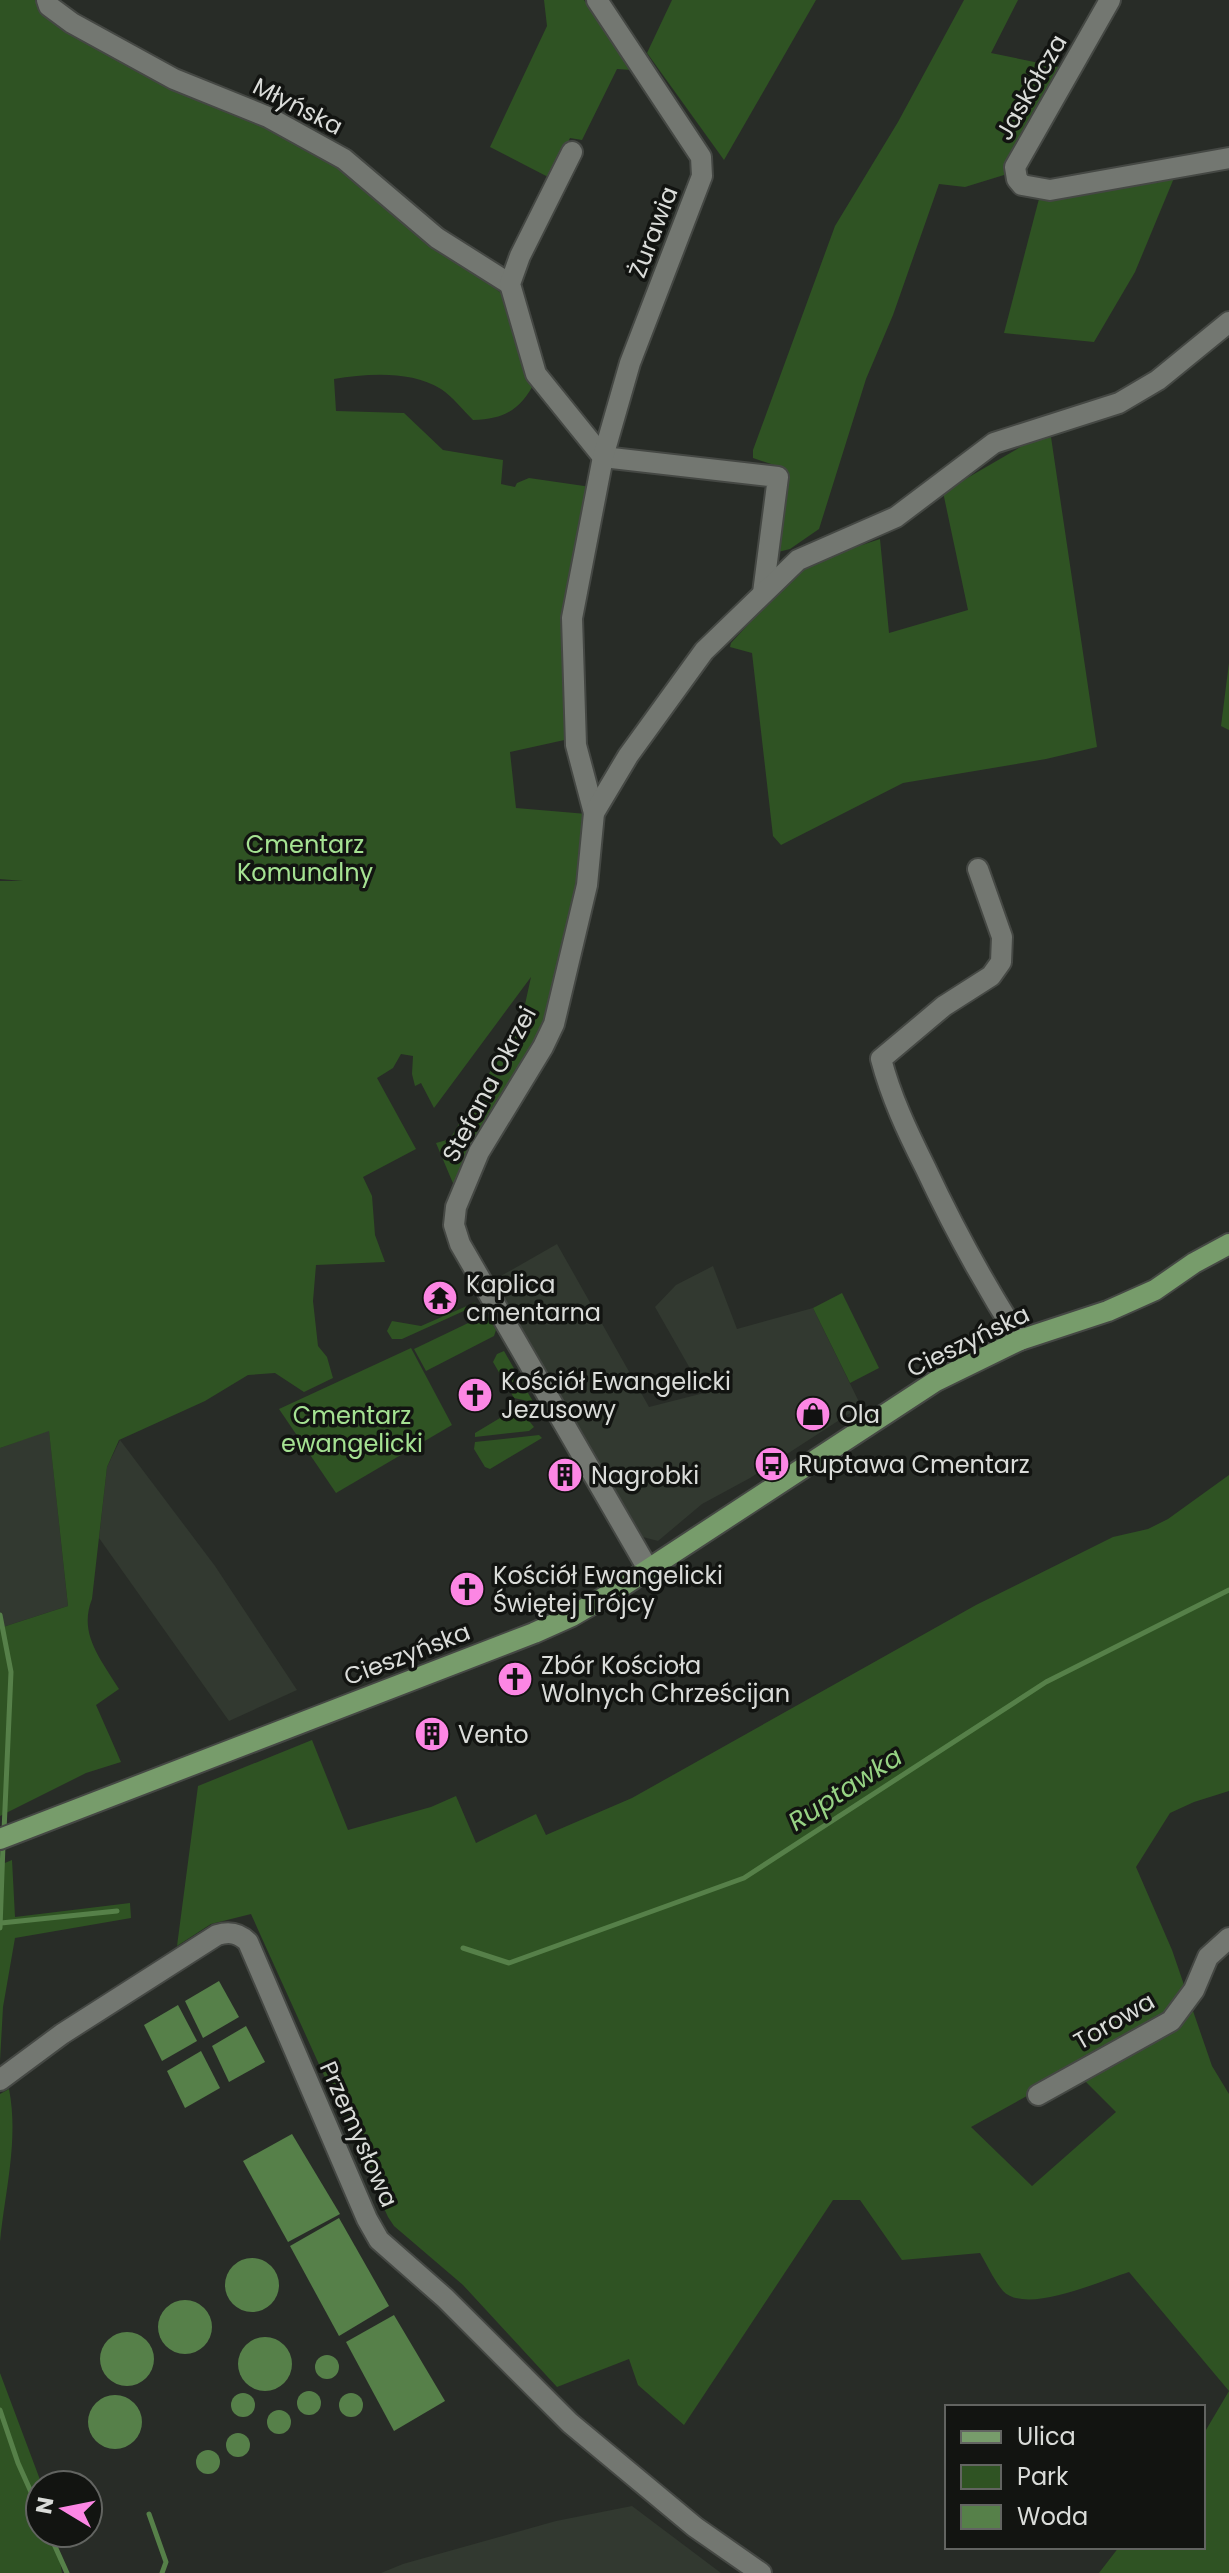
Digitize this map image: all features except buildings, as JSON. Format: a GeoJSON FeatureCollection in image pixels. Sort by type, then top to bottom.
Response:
{"type":"FeatureCollection","features":[{"type":"Feature","properties":{"kind":"main road","name":"Cieszyńska"},"geometry":{"type":"LineString","coordinates":[[0,1839],[572,1616],[936,1381],[1020,1340],[1108,1311],[1155,1290],[1229,1244]]}},
{"type":"Feature","properties":{"kind":"street","name":"Młyńska"},"geometry":{"type":"LineString","coordinates":[[47,0],[49,6],[72,23],[174,79],[268,117],[344,159],[437,238],[510,284]]}},
{"type":"Feature","properties":{"kind":"street","name":"Żurawia"},"geometry":{"type":"LineString","coordinates":[[597,0],[701,157],[702,176],[630,363],[603,457]]}},
{"type":"Feature","properties":{"kind":"street","name":"Jaskółcza"},"geometry":{"type":"LineString","coordinates":[[1110,0],[1015,167],[1017,179],[1022,185],[1050,190],[1229,158]]}},
{"type":"Feature","properties":{"kind":"street"},"geometry":{"type":"LineString","coordinates":[[572,152],[520,256],[510,284],[536,374],[603,457],[778,477],[763,593]]}},
{"type":"Feature","properties":{"kind":"street","name":"Stefana Okrzei"},"geometry":{"type":"LineString","coordinates":[[594,813],[628,756],[704,651],[798,560],[896,517],[994,443],[1119,403],[1158,380],[1229,322]]}},
{"type":"Feature","properties":{"kind":"street","name":"Stefana Okrzei"},"geometry":{"type":"LineString","coordinates":[[603,457],[572,618],[576,745],[594,813],[587,885],[554,1024],[479,1152],[456,1207],[454,1225],[460,1244],[648,1569]]}},
{"type":"Feature","properties":{"kind":"street"},"geometry":{"type":"LineString","coordinates":[[978,869],[1002,937],[1001,962],[991,976],[944,1006],[881,1059],[891,1096],[942,1203],[979,1277],[1020,1340]]}},
{"type":"Feature","properties":{"kind":"street","name":"Przemysłowa"},"geometry":{"type":"LineString","coordinates":[[0,2080],[52,2041],[217,1935],[232,1932],[241,1935],[248,1942],[379,2240],[454,2306],[570,2423],[695,2527],[761,2573]]}},
{"type":"Feature","properties":{"kind":"street","name":"Torowa"},"geometry":{"type":"LineString","coordinates":[[1038,2095],[1171,2021],[1194,1990],[1208,1957],[1229,1938]]}},
{"type":"Feature","properties":{"kind":"shaded area"},"geometry":{"type":"Polygon","coordinates":[[[557,1244],[649,1407],[704,1393],[655,1307],[676,1285],[713,1266],[737,1329],[813,1308],[861,1406],[750,1478],[702,1504],[658,1541],[643,1537],[492,1281],[557,1244]]]}},
{"type":"Feature","properties":{"kind":"shaded area"},"geometry":{"type":"Polygon","coordinates":[[[49,1430],[68,1606],[0,1628],[0,1448],[49,1430]]]}},
{"type":"Feature","properties":{"kind":"shaded area"},"geometry":{"type":"Polygon","coordinates":[[[120,1440],[215,1566],[297,1690],[229,1721],[99,1538],[107,1467],[120,1440]]]}},
{"type":"Feature","properties":{"kind":"shaded area"},"geometry":{"type":"Polygon","coordinates":[[[632,2506],[721,2573],[381,2573],[556,2521],[632,2506]]]}},
{"type":"Feature","properties":{"kind":"green space","name":"Cmentarz Komunalny"},"geometry":{"type":"Polygon","coordinates":[[[0,0],[55,0],[57,4],[342,167],[501,293],[536,380],[518,405],[503,415],[473,420],[445,392],[429,383],[402,376],[374,375],[334,379],[336,411],[404,413],[443,450],[503,460],[501,484],[515,487],[529,478],[591,487],[569,739],[510,752],[516,808],[587,814],[582,878],[539,1041],[455,1188],[436,1143],[450,1139],[522,1018],[531,977],[434,1108],[421,1083],[415,1086],[413,1056],[401,1054],[393,1068],[377,1078],[416,1149],[363,1177],[372,1196],[375,1235],[385,1262],[316,1265],[313,1301],[318,1346],[327,1357],[333,1378],[304,1392],[275,1373],[248,1375],[205,1401],[119,1440],[107,1467],[88,1624],[99,1657],[119,1689],[96,1705],[121,1762],[86,1773],[0,1816],[0,1628],[68,1606],[49,1431],[0,1448],[0,881],[23,881],[0,879],[0,0]]]}},
{"type":"Feature","properties":{"kind":"green space"},"geometry":{"type":"Polygon","coordinates":[[[544,0],[584,0],[632,70],[617,69],[582,140],[570,138],[550,178],[490,147],[547,26],[544,0]]]}},
{"type":"Feature","properties":{"kind":"green space"},"geometry":{"type":"Polygon","coordinates":[[[672,0],[816,0],[724,160],[647,53],[672,0]]]}},
{"type":"Feature","properties":{"kind":"green space"},"geometry":{"type":"Polygon","coordinates":[[[964,0],[1018,0],[991,53],[1064,68],[1008,158],[1004,175],[965,187],[939,184],[893,315],[866,379],[819,529],[790,549],[778,552],[786,469],[753,458],[753,450],[835,226],[898,122],[964,0]]]}},
{"type":"Feature","properties":{"kind":"green space"},"geometry":{"type":"Polygon","coordinates":[[[1174,178],[1135,272],[1094,342],[1004,333],[1040,195],[1174,178]]]}},
{"type":"Feature","properties":{"kind":"green space"},"geometry":{"type":"Polygon","coordinates":[[[1051,437],[1097,747],[1046,759],[903,783],[781,845],[773,836],[752,653],[730,647],[731,643],[804,564],[880,539],[889,633],[968,610],[943,492],[1029,442],[1051,437]]]}},
{"type":"Feature","properties":{"kind":"green space"},"geometry":{"type":"Polygon","coordinates":[[[1229,663],[1229,730],[1221,726],[1229,663]]]}},
{"type":"Feature","properties":{"kind":"green space"},"geometry":{"type":"Polygon","coordinates":[[[842,1293],[879,1368],[850,1383],[813,1308],[842,1293]]]}},
{"type":"Feature","properties":{"kind":"green space"},"geometry":{"type":"Polygon","coordinates":[[[476,1302],[466,1310],[402,1339],[392,1339],[387,1331],[392,1321],[421,1326],[476,1302]]]}},
{"type":"Feature","properties":{"kind":"green space"},"geometry":{"type":"Polygon","coordinates":[[[487,1314],[496,1330],[494,1336],[426,1371],[414,1349],[487,1314]]]}},
{"type":"Feature","properties":{"kind":"green space","name":"Cmentarz ewangelicki"},"geometry":{"type":"Polygon","coordinates":[[[411,1348],[452,1425],[336,1493],[279,1409],[411,1348]]]}},
{"type":"Feature","properties":{"kind":"green space"},"geometry":{"type":"Polygon","coordinates":[[[504,1351],[538,1413],[528,1401],[514,1398],[493,1362],[497,1354],[504,1351]]]}},
{"type":"Feature","properties":{"kind":"green space"},"geometry":{"type":"Polygon","coordinates":[[[510,1412],[525,1416],[534,1427],[529,1431],[475,1437],[475,1433],[510,1412]]]}},
{"type":"Feature","properties":{"kind":"green space"},"geometry":{"type":"Polygon","coordinates":[[[539,1435],[542,1438],[490,1469],[485,1467],[474,1449],[475,1442],[539,1435]]]}},
{"type":"Feature","properties":{"kind":"green space"},"geometry":{"type":"Polygon","coordinates":[[[1229,1475],[1229,1791],[1170,1813],[1136,1867],[1172,1950],[1212,2066],[1229,2094],[1229,2391],[1129,2272],[1064,2294],[1045,2298],[1014,2297],[1003,2291],[980,2253],[902,2260],[860,2200],[833,2200],[684,2425],[638,2385],[629,2359],[557,2387],[463,2285],[394,2226],[388,2217],[251,1914],[211,1924],[177,1946],[198,1786],[312,1740],[348,1830],[431,1807],[456,1796],[476,1843],[536,1814],[546,1835],[632,1798],[976,1605],[1113,1537],[1148,1529],[1168,1519],[1229,1475]],[[1074,2070],[971,2127],[1032,2186],[1116,2112],[1074,2070]]]}},
{"type":"Feature","properties":{"kind":"green space"},"geometry":{"type":"Polygon","coordinates":[[[12,1860],[15,1917],[130,1903],[131,1918],[15,1938],[3,2007],[0,2061],[0,1865],[12,1860]]]}},
{"type":"Feature","properties":{"kind":"green space"},"geometry":{"type":"Polygon","coordinates":[[[9,2089],[12,2146],[0,2242],[0,2094],[9,2089]]]}},
{"type":"Feature","properties":{"kind":"green space"},"geometry":{"type":"Polygon","coordinates":[[[0,2373],[36,2469],[24,2469],[24,2549],[58,2549],[62,2573],[0,2573],[0,2373]]]}},
{"type":"Feature","properties":{"kind":"green space"},"geometry":{"type":"Polygon","coordinates":[[[1229,2391],[1229,2573],[1099,2573],[1117,2549],[1205,2549],[1205,2432],[1229,2391]]]}},
{"type":"Feature","properties":{"kind":"water"},"geometry":{"type":"Polygon","coordinates":[[[219,1981],[239,2017],[203,2038],[185,2001],[219,1981]]]}},
{"type":"Feature","properties":{"kind":"water"},"geometry":{"type":"Polygon","coordinates":[[[178,2005],[197,2041],[162,2061],[144,2025],[178,2005]]]}},
{"type":"Feature","properties":{"kind":"water"},"geometry":{"type":"Polygon","coordinates":[[[246,2026],[265,2062],[229,2082],[212,2046],[246,2026]]]}},
{"type":"Feature","properties":{"kind":"water"},"geometry":{"type":"Polygon","coordinates":[[[201,2051],[220,2088],[185,2108],[167,2071],[201,2051]]]}},
{"type":"Feature","properties":{"kind":"water"},"geometry":{"type":"Polygon","coordinates":[[[292,2134],[340,2214],[288,2242],[243,2161],[292,2134]]]}},
{"type":"Feature","properties":{"kind":"water"},"geometry":{"type":"Polygon","coordinates":[[[339,2218],[389,2306],[339,2336],[290,2246],[339,2218]]]}},
{"type":"Feature","properties":{"kind":"water"},"geometry":{"type":"Polygon","coordinates":[[[252,2258],[271,2266],[279,2285],[271,2304],[252,2312],[233,2304],[225,2285],[233,2266],[252,2258]]]}},
{"type":"Feature","properties":{"kind":"water"},"geometry":{"type":"Polygon","coordinates":[[[185,2300],[204,2308],[212,2327],[204,2346],[185,2354],[166,2346],[158,2327],[166,2308],[185,2300]]]}},
{"type":"Feature","properties":{"kind":"water"},"geometry":{"type":"Polygon","coordinates":[[[394,2315],[445,2401],[394,2431],[346,2342],[394,2315]]]}},
{"type":"Feature","properties":{"kind":"water"},"geometry":{"type":"Polygon","coordinates":[[[127,2332],[146,2340],[154,2359],[146,2378],[127,2386],[108,2378],[100,2359],[108,2340],[127,2332]]]}},
{"type":"Feature","properties":{"kind":"water"},"geometry":{"type":"Polygon","coordinates":[[[265,2337],[284,2345],[292,2364],[284,2383],[265,2391],[246,2383],[238,2364],[246,2345],[265,2337]]]}},
{"type":"Feature","properties":{"kind":"water"},"geometry":{"type":"Polygon","coordinates":[[[327,2355],[336,2358],[339,2367],[336,2376],[327,2379],[318,2376],[315,2367],[318,2358],[327,2355]]]}},
{"type":"Feature","properties":{"kind":"water"},"geometry":{"type":"Polygon","coordinates":[[[309,2391],[318,2394],[321,2403],[318,2412],[309,2415],[300,2412],[297,2403],[300,2394],[309,2391]]]}},
{"type":"Feature","properties":{"kind":"water"},"geometry":{"type":"Polygon","coordinates":[[[243,2393],[252,2396],[255,2405],[252,2414],[243,2417],[234,2414],[231,2405],[234,2396],[243,2393]]]}},
{"type":"Feature","properties":{"kind":"water"},"geometry":{"type":"Polygon","coordinates":[[[351,2393],[360,2396],[363,2405],[360,2414],[351,2417],[342,2414],[339,2405],[342,2396],[351,2393]]]}},
{"type":"Feature","properties":{"kind":"water"},"geometry":{"type":"Polygon","coordinates":[[[115,2395],[134,2403],[142,2422],[134,2441],[115,2449],[96,2441],[88,2422],[96,2403],[115,2395]]]}},
{"type":"Feature","properties":{"kind":"water"},"geometry":{"type":"Polygon","coordinates":[[[279,2410],[288,2413],[291,2422],[288,2431],[279,2434],[270,2431],[267,2422],[270,2413],[279,2410]]]}},
{"type":"Feature","properties":{"kind":"water"},"geometry":{"type":"Polygon","coordinates":[[[238,2433],[247,2436],[250,2445],[247,2454],[238,2457],[229,2454],[226,2445],[229,2436],[238,2433]]]}},
{"type":"Feature","properties":{"kind":"water"},"geometry":{"type":"Polygon","coordinates":[[[208,2450],[217,2453],[220,2462],[217,2471],[208,2474],[199,2471],[196,2462],[199,2453],[208,2450]]]}},
{"type":"Feature","properties":{"kind":"waterway","name":"Ruptawka"},"geometry":{"type":"LineString","coordinates":[[463,1948],[509,1963],[744,1878],[1046,1682],[1229,1590]]}},
{"type":"Feature","properties":{"kind":"waterway"},"geometry":{"type":"LineString","coordinates":[[0,1615],[11,1672],[4,1831]]}},
{"type":"Feature","properties":{"kind":"waterway"},"geometry":{"type":"LineString","coordinates":[[0,1928],[3,1845]]}},
{"type":"Feature","properties":{"kind":"waterway","name":"Ruptawka"},"geometry":{"type":"LineString","coordinates":[[1,1923],[117,1911]]}},
{"type":"Feature","properties":{"kind":"waterway","name":"Ruptawka"},"geometry":{"type":"LineString","coordinates":[[0,2410],[24,2476]]}},
{"type":"Feature","properties":{"kind":"waterway"},"geometry":{"type":"LineString","coordinates":[[149,2514],[166,2562],[162,2573]]}},
{"type":"Feature","properties":{"kind":"waterway","name":"Ruptawka"},"geometry":{"type":"LineString","coordinates":[[56,2549],[67,2573]]}},
{"type":"Feature","properties":{"kind":"place","name":"Kaplica cmentarna"},"geometry":{"type":"Point","coordinates":[440,1298]}},
{"type":"Feature","properties":{"kind":"place","name":"Kościół Ewangelicki Jezusowy"},"geometry":{"type":"Point","coordinates":[475,1395]}},
{"type":"Feature","properties":{"kind":"place","name":"Ola"},"geometry":{"type":"Point","coordinates":[813,1414]}},
{"type":"Feature","properties":{"kind":"place","name":"Ruptawa Cmentarz"},"geometry":{"type":"Point","coordinates":[772,1464]}},
{"type":"Feature","properties":{"kind":"place","name":"Nagrobki"},"geometry":{"type":"Point","coordinates":[565,1475]}},
{"type":"Feature","properties":{"kind":"place","name":"Kościół Ewangelicki Świętej Trójcy"},"geometry":{"type":"Point","coordinates":[467,1589]}},
{"type":"Feature","properties":{"kind":"place","name":"Zbór Kościoła Wolnych Chrześcijan"},"geometry":{"type":"Point","coordinates":[515,1679]}},
{"type":"Feature","properties":{"kind":"place","name":"Vento"},"geometry":{"type":"Point","coordinates":[432,1734]}}]}
